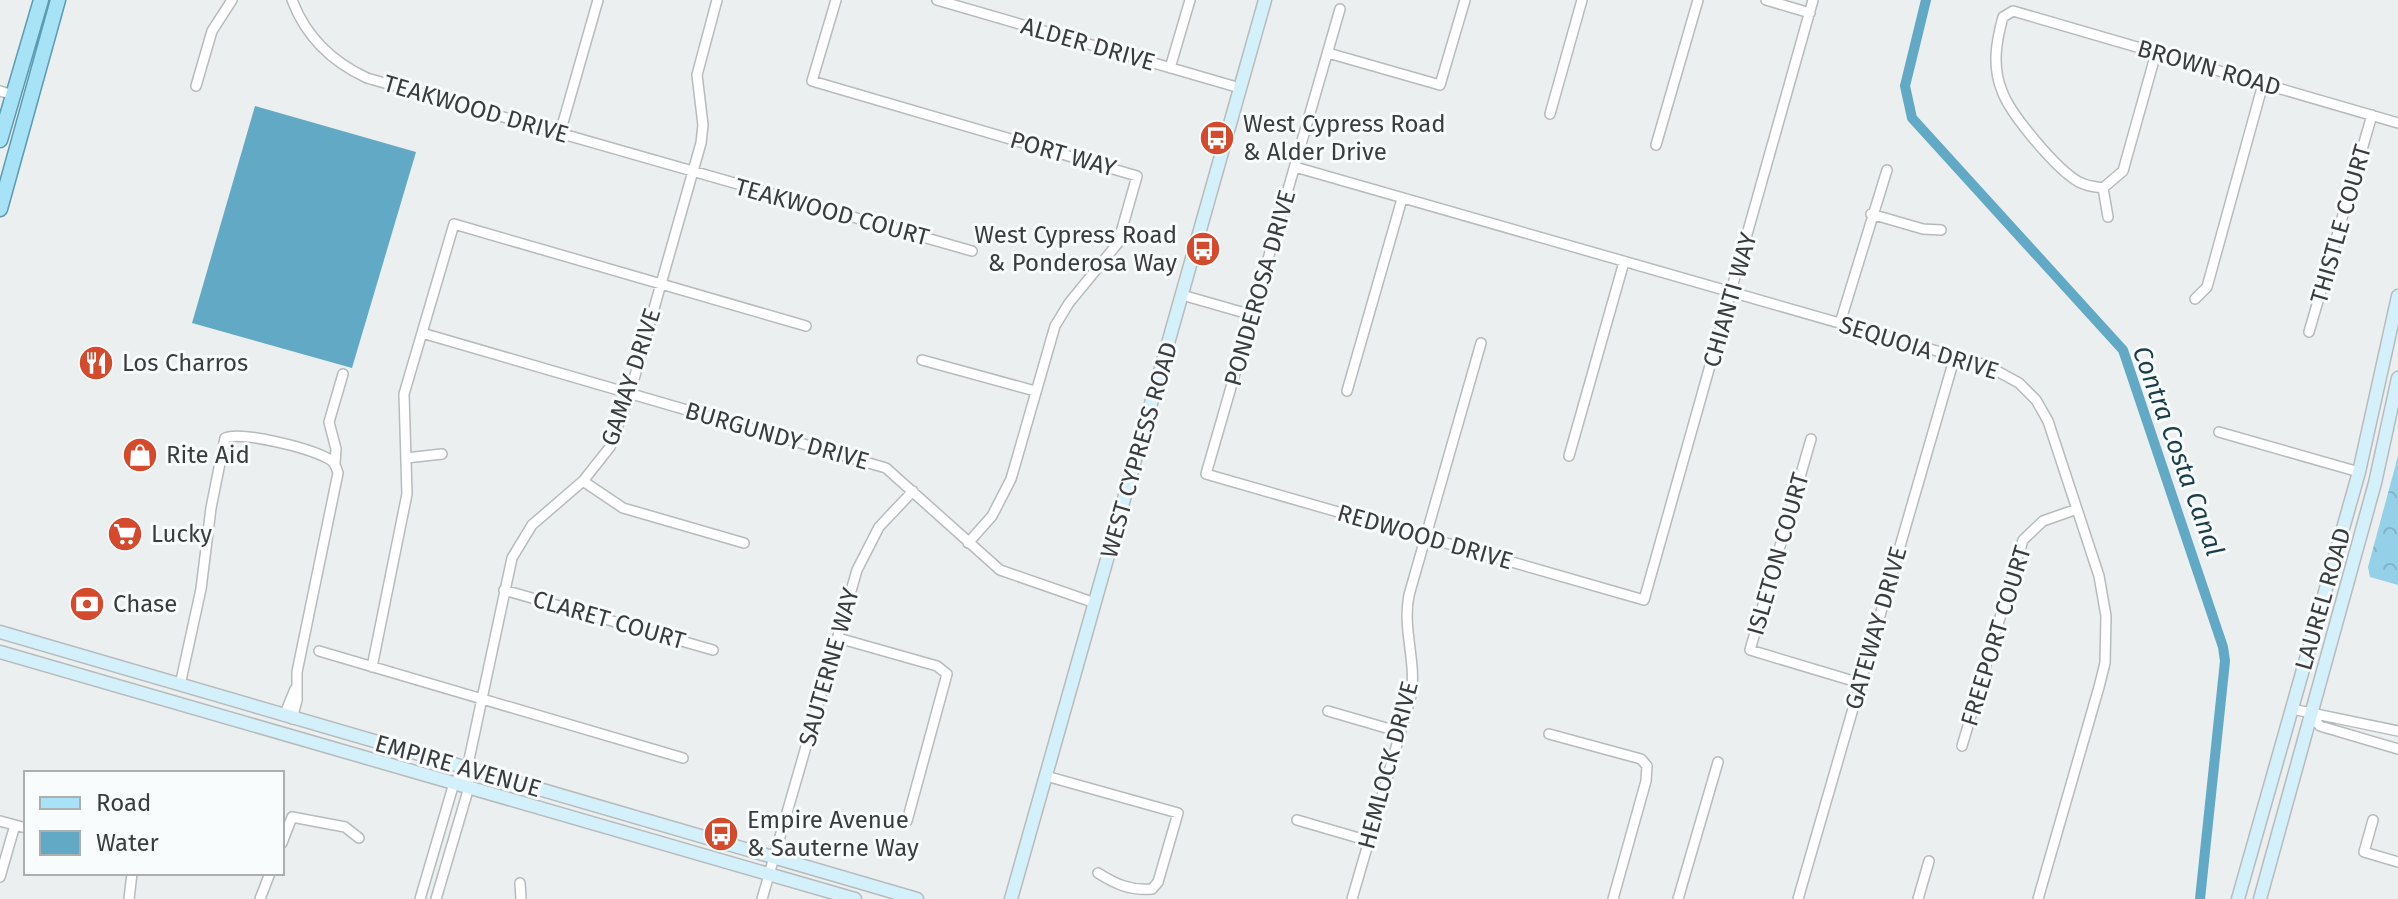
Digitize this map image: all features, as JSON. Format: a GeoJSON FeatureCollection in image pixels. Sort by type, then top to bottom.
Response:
{"type":"FeatureCollection","features":[{"type":"Feature","properties":{"kind":"main road"},"geometry":{"type":"LineString","coordinates":[[0,140],[7,93],[41,0]]}},
{"type":"Feature","properties":{"kind":"main road"},"geometry":{"type":"LineString","coordinates":[[0,209],[58,0]]}},
{"type":"Feature","properties":{"kind":"main road","name":"WEST CYPRESS ROAD"},"geometry":{"type":"LineString","coordinates":[[1011,899],[1265,0]]}},
{"type":"Feature","properties":{"kind":"main road","name":"LAUREL ROAD"},"geometry":{"type":"LineString","coordinates":[[2238,899],[2359,472],[2398,296]]}},
{"type":"Feature","properties":{"kind":"main road","name":"LAUREL ROAD"},"geometry":{"type":"LineString","coordinates":[[2260,899],[2375,483],[2398,378]]}},
{"type":"Feature","properties":{"kind":"main road","name":"EMPIRE AVENUE"},"geometry":{"type":"LineString","coordinates":[[0,632],[917,899]]}},
{"type":"Feature","properties":{"kind":"main road","name":"EMPIRE AVENUE"},"geometry":{"type":"LineString","coordinates":[[0,652],[855,899]]}},
{"type":"Feature","properties":{"kind":"main road"},"geometry":{"type":"LineString","coordinates":[[227,717],[249,717],[283,726],[288,717]]}},
{"type":"Feature","properties":{"kind":"street"},"geometry":{"type":"LineString","coordinates":[[196,86],[212,31],[232,0]]}},
{"type":"Feature","properties":{"kind":"street","name":"TEAKWOOD DRIVE"},"geometry":{"type":"LineString","coordinates":[[292,0],[320,47],[351,71],[384,84],[693,173]]}},
{"type":"Feature","properties":{"kind":"street"},"geometry":{"type":"LineString","coordinates":[[560,133],[598,0]]}},
{"type":"Feature","properties":{"kind":"street","name":"GAMAY DRIVE"},"geometry":{"type":"LineString","coordinates":[[467,769],[512,558],[532,525],[583,481],[610,447],[630,393],[693,173],[703,125],[697,75],[717,0]]}},
{"type":"Feature","properties":{"kind":"street","name":"PORT WAY"},"geometry":{"type":"LineString","coordinates":[[836,0],[812,81],[1137,176],[1118,243],[1069,303],[1055,326],[1003,498],[968,543]]}},
{"type":"Feature","properties":{"kind":"street","name":"ALDER DRIVE"},"geometry":{"type":"LineString","coordinates":[[937,0],[1240,88]]}},
{"type":"Feature","properties":{"kind":"street"},"geometry":{"type":"LineString","coordinates":[[1170,68],[1190,0]]}},
{"type":"Feature","properties":{"kind":"street"},"geometry":{"type":"LineString","coordinates":[[1328,53],[1440,85],[1465,0]]}},
{"type":"Feature","properties":{"kind":"street"},"geometry":{"type":"LineString","coordinates":[[1550,114],[1582,0]]}},
{"type":"Feature","properties":{"kind":"street"},"geometry":{"type":"LineString","coordinates":[[1656,145],[1698,0]]}},
{"type":"Feature","properties":{"kind":"street"},"geometry":{"type":"LineString","coordinates":[[1766,0],[1810,13]]}},
{"type":"Feature","properties":{"kind":"street","name":"CHIANTI WAY"},"geometry":{"type":"LineString","coordinates":[[1644,600],[1813,0]]}},
{"type":"Feature","properties":{"kind":"street","name":"PONDEROSA DRIVE"},"geometry":{"type":"LineString","coordinates":[[1206,474],[1340,9]]}},
{"type":"Feature","properties":{"kind":"street","name":"BROWN ROAD"},"geometry":{"type":"LineString","coordinates":[[2103,188],[2079,183],[2067,173],[2008,105],[1997,74],[1995,52],[2007,12],[2019,12],[2398,123]]}},
{"type":"Feature","properties":{"kind":"street"},"geometry":{"type":"LineString","coordinates":[[2108,217],[2103,188],[2123,171],[2156,53]]}},
{"type":"Feature","properties":{"kind":"street"},"geometry":{"type":"LineString","coordinates":[[2195,299],[2207,287],[2263,84]]}},
{"type":"Feature","properties":{"kind":"street","name":"THISTLE COURT"},"geometry":{"type":"LineString","coordinates":[[2309,332],[2372,115]]}},
{"type":"Feature","properties":{"kind":"street","name":"SEQUOIA DRIVE"},"geometry":{"type":"LineString","coordinates":[[1295,167],[1955,356],[2010,376],[2036,400],[2048,421],[2099,576],[2107,638],[2099,687],[2038,899]]}},
{"type":"Feature","properties":{"kind":"street"},"geometry":{"type":"LineString","coordinates":[[1840,323],[1887,170]]}},
{"type":"Feature","properties":{"kind":"street","name":"TEAKWOOD COURT"},"geometry":{"type":"LineString","coordinates":[[693,173],[972,251]]}},
{"type":"Feature","properties":{"kind":"street"},"geometry":{"type":"LineString","coordinates":[[1347,391],[1402,199]]}},
{"type":"Feature","properties":{"kind":"street"},"geometry":{"type":"LineString","coordinates":[[1871,214],[1923,229],[1941,230]]}},
{"type":"Feature","properties":{"kind":"street"},"geometry":{"type":"LineString","coordinates":[[372,667],[407,494],[404,394],[454,224],[806,326]]}},
{"type":"Feature","properties":{"kind":"street"},"geometry":{"type":"LineString","coordinates":[[1569,456],[1624,262]]}},
{"type":"Feature","properties":{"kind":"street"},"geometry":{"type":"LineString","coordinates":[[1182,295],[1252,315]]}},
{"type":"Feature","properties":{"kind":"street","name":"BURGUNDY DRIVE"},"geometry":{"type":"LineString","coordinates":[[422,333],[872,462],[900,478],[984,559],[1009,575],[1095,603]]}},
{"type":"Feature","properties":{"kind":"street","name":"HEMLOCK DRIVE"},"geometry":{"type":"LineString","coordinates":[[1352,899],[1400,732],[1414,670],[1406,611],[1481,343]]}},
{"type":"Feature","properties":{"kind":"street","name":"GATEWAY DRIVE"},"geometry":{"type":"LineString","coordinates":[[1798,899],[1955,356]]}},
{"type":"Feature","properties":{"kind":"street"},"geometry":{"type":"LineString","coordinates":[[922,360],[1035,391]]}},
{"type":"Feature","properties":{"kind":"street"},"geometry":{"type":"LineString","coordinates":[[288,717],[297,700],[295,689],[337,485],[336,449],[329,422],[343,374]]}},
{"type":"Feature","properties":{"kind":"street"},"geometry":{"type":"LineString","coordinates":[[2219,432],[2359,472]]}},
{"type":"Feature","properties":{"kind":"street"},"geometry":{"type":"LineString","coordinates":[[180,685],[201,589],[225,438],[235,434],[265,440],[326,457],[335,463]]}},
{"type":"Feature","properties":{"kind":"street","name":"ISLETON COURT"},"geometry":{"type":"LineString","coordinates":[[1811,439],[1750,650],[1860,683]]}},
{"type":"Feature","properties":{"kind":"street"},"geometry":{"type":"LineString","coordinates":[[406,458],[442,454]]}},
{"type":"Feature","properties":{"kind":"street","name":"REDWOOD DRIVE"},"geometry":{"type":"LineString","coordinates":[[1206,474],[1644,600]]}},
{"type":"Feature","properties":{"kind":"street"},"geometry":{"type":"LineString","coordinates":[[583,481],[623,508],[744,543]]}},
{"type":"Feature","properties":{"kind":"street","name":"SAUTERNE WAY"},"geometry":{"type":"LineString","coordinates":[[762,899],[865,550],[879,527],[913,491]]}},
{"type":"Feature","properties":{"kind":"street","name":"FREEPORT COURT"},"geometry":{"type":"LineString","coordinates":[[1962,746],[2023,540],[2043,521],[2077,509]]}},
{"type":"Feature","properties":{"kind":"street","name":"CLARET COURT"},"geometry":{"type":"LineString","coordinates":[[504,590],[713,650]]}},
{"type":"Feature","properties":{"kind":"street"},"geometry":{"type":"LineString","coordinates":[[838,638],[937,666],[947,674],[907,821]]}},
{"type":"Feature","properties":{"kind":"street"},"geometry":{"type":"LineString","coordinates":[[319,651],[683,758]]}},
{"type":"Feature","properties":{"kind":"street"},"geometry":{"type":"LineString","coordinates":[[2292,709],[2398,731]]}},
{"type":"Feature","properties":{"kind":"street"},"geometry":{"type":"LineString","coordinates":[[1328,711],[1400,732]]}},
{"type":"Feature","properties":{"kind":"street"},"geometry":{"type":"LineString","coordinates":[[2310,715],[2320,726],[2398,749]]}},
{"type":"Feature","properties":{"kind":"street"},"geometry":{"type":"LineString","coordinates":[[1549,734],[1641,759],[1647,766],[1646,781],[1613,899]]}},
{"type":"Feature","properties":{"kind":"street"},"geometry":{"type":"LineString","coordinates":[[1678,899],[1718,762]]}},
{"type":"Feature","properties":{"kind":"street"},"geometry":{"type":"LineString","coordinates":[[420,899],[454,783],[467,769]]}},
{"type":"Feature","properties":{"kind":"street"},"geometry":{"type":"LineString","coordinates":[[436,899],[469,787],[467,769]]}},
{"type":"Feature","properties":{"kind":"street"},"geometry":{"type":"LineString","coordinates":[[1046,776],[1178,813],[1158,882],[1152,889],[1138,890],[1112,882],[1098,873]]}},
{"type":"Feature","properties":{"kind":"street"},"geometry":{"type":"LineString","coordinates":[[284,838],[292,817],[345,827],[359,838]]}},
{"type":"Feature","properties":{"kind":"street"},"geometry":{"type":"LineString","coordinates":[[1297,820],[1369,841]]}},
{"type":"Feature","properties":{"kind":"street"},"geometry":{"type":"LineString","coordinates":[[2373,820],[2364,852],[2398,862]]}},
{"type":"Feature","properties":{"kind":"street"},"geometry":{"type":"LineString","coordinates":[[0,821],[24,827]]}},
{"type":"Feature","properties":{"kind":"street"},"geometry":{"type":"LineString","coordinates":[[0,877],[15,825]]}},
{"type":"Feature","properties":{"kind":"street"},"geometry":{"type":"LineString","coordinates":[[1918,899],[1929,861]]}},
{"type":"Feature","properties":{"kind":"street"},"geometry":{"type":"LineString","coordinates":[[129,899],[132,875]]}},
{"type":"Feature","properties":{"kind":"street"},"geometry":{"type":"LineString","coordinates":[[260,899],[269,875]]}},
{"type":"Feature","properties":{"kind":"street"},"geometry":{"type":"LineString","coordinates":[[520,883],[521,899]]}},
{"type":"Feature","properties":{"kind":"green space"},"geometry":{"type":"Polygon","coordinates":[[[2398,456],[2398,585],[2370,577],[2368,567],[2398,456]]]}},
{"type":"Feature","properties":{"kind":"water"},"geometry":{"type":"Polygon","coordinates":[[[255,106],[416,152],[352,368],[192,323],[255,106]]]}},
{"type":"Feature","properties":{"kind":"waterway","name":"Contra Costa Canal"},"geometry":{"type":"LineString","coordinates":[[1926,0],[1905,86],[1912,118],[2123,350],[2223,647],[2225,661],[2200,899]]}},
{"type":"Feature","properties":{"kind":"place","name":"West Cypress Road & Alder Drive"},"geometry":{"type":"Point","coordinates":[1217,138]}},
{"type":"Feature","properties":{"kind":"place","name":"West Cypress Road & Ponderosa Way"},"geometry":{"type":"Point","coordinates":[1203,249]}},
{"type":"Feature","properties":{"kind":"place","name":"Los Charros"},"geometry":{"type":"Point","coordinates":[96,363]}},
{"type":"Feature","properties":{"kind":"place","name":"Rite Aid"},"geometry":{"type":"Point","coordinates":[140,455]}},
{"type":"Feature","properties":{"kind":"place","name":"Lucky"},"geometry":{"type":"Point","coordinates":[125,534]}},
{"type":"Feature","properties":{"kind":"place","name":"Chase"},"geometry":{"type":"Point","coordinates":[87,604]}},
{"type":"Feature","properties":{"kind":"place","name":"Empire Avenue & Sauterne Way"},"geometry":{"type":"Point","coordinates":[721,834]}}]}
